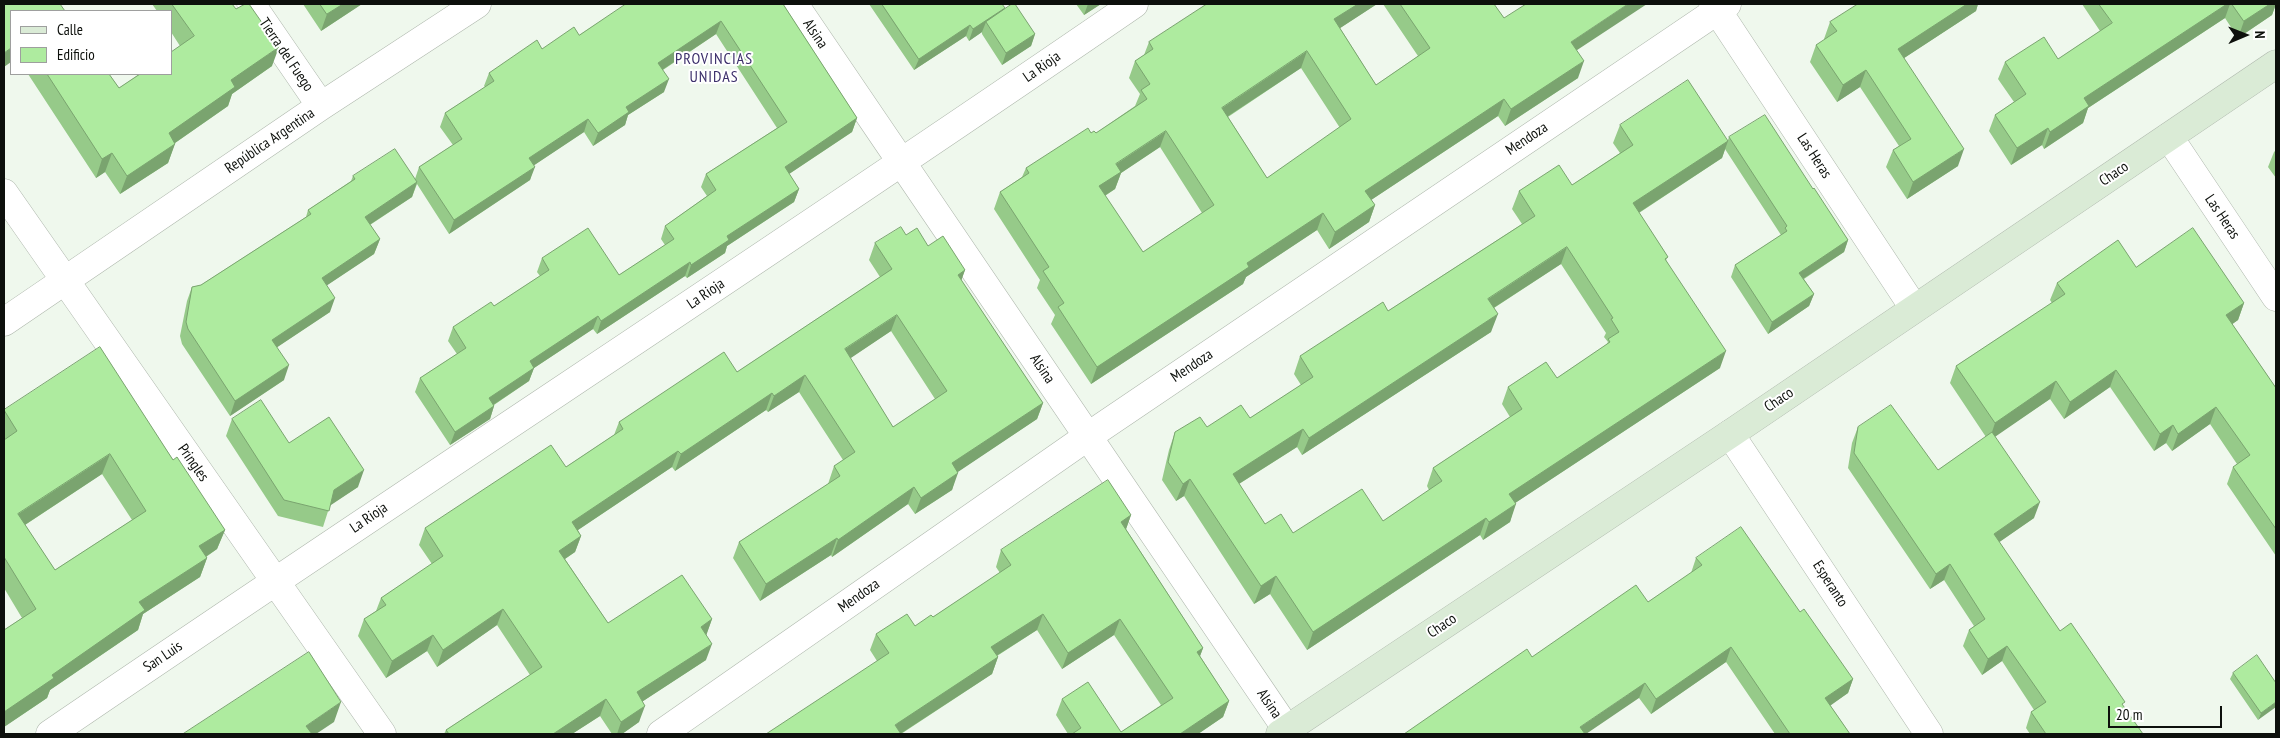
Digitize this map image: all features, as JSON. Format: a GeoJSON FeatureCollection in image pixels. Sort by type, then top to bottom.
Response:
{"type":"FeatureCollection","features":[{"type":"Feature","properties":{"kind":"main road","name":"Chaco"},"geometry":{"type":"LineString","coordinates":[[1286,733],[2276,64]]}},
{"type":"Feature","properties":{"kind":"street","name":"Tierra del Fuego"},"geometry":{"type":"LineString","coordinates":[[251,4],[321,106]]}},
{"type":"Feature","properties":{"kind":"street","name":"República Argentina"},"geometry":{"type":"LineString","coordinates":[[4,322],[321,106],[477,4]]}},
{"type":"Feature","properties":{"kind":"street","name":"Alsina"},"geometry":{"type":"LineString","coordinates":[[794,4],[1286,733]]}},
{"type":"Feature","properties":{"kind":"street","name":"La Rioja"},"geometry":{"type":"LineString","coordinates":[[275,580],[903,163],[1134,4]]}},
{"type":"Feature","properties":{"kind":"street","name":"Las Heras"},"geometry":{"type":"LineString","coordinates":[[1720,6],[1914,308]]}},
{"type":"Feature","properties":{"kind":"street","name":"Mendoza"},"geometry":{"type":"LineString","coordinates":[[661,734],[1087,437],[1720,6]]}},
{"type":"Feature","properties":{"kind":"street","name":"Las Heras"},"geometry":{"type":"LineString","coordinates":[[2169,137],[2276,297]]}},
{"type":"Feature","properties":{"kind":"street","name":"Pringles"},"geometry":{"type":"LineString","coordinates":[[4,193],[382,734]]}},
{"type":"Feature","properties":{"kind":"street","name":"Esperanto"},"geometry":{"type":"LineString","coordinates":[[1730,434],[1929,734]]}},
{"type":"Feature","properties":{"kind":"street","name":"San Luis"},"geometry":{"type":"LineString","coordinates":[[50,734],[275,580]]}},
{"type":"Feature","properties":{"kind":"building"},"geometry":{"type":"Polygon","coordinates":[[[4,4],[60,4],[64,10],[10,10],[10,49],[4,53],[4,4]]]}},
{"type":"Feature","properties":{"kind":"building"},"geometry":{"type":"Polygon","coordinates":[[[172,4],[232,4],[236,9],[249,4],[279,47],[231,80],[235,87],[169,133],[175,144],[127,176],[112,153],[102,159],[48,75],[110,75],[119,88],[138,75],[172,75],[172,51],[194,36],[172,4]]]}},
{"type":"Feature","properties":{"kind":"building"},"geometry":{"type":"Polygon","coordinates":[[[320,4],[343,4],[327,14],[320,4]]]}},
{"type":"Feature","properties":{"kind":"building"},"geometry":{"type":"Polygon","coordinates":[[[626,4],[783,4],[857,118],[785,167],[799,189],[727,236],[729,240],[691,265],[690,262],[601,321],[598,316],[530,361],[534,368],[489,398],[494,406],[455,432],[420,378],[466,348],[453,327],[491,302],[494,306],[549,270],[542,258],[588,228],[619,275],[674,239],[665,226],[716,190],[706,174],[787,122],[721,21],[658,63],[669,79],[626,107],[629,112],[598,133],[588,119],[529,158],[535,167],[454,220],[419,167],[462,139],[445,113],[494,81],[489,73],[537,40],[542,49],[574,27],[579,35],[626,4]]]}},
{"type":"Feature","properties":{"kind":"building"},"geometry":{"type":"Polygon","coordinates":[[[882,4],[1002,4],[1005,8],[973,29],[970,25],[919,59],[882,4]]]}},
{"type":"Feature","properties":{"kind":"building"},"geometry":{"type":"Polygon","coordinates":[[[1012,4],[1015,4],[1035,34],[1006,53],[986,22],[1012,4]]]}},
{"type":"Feature","properties":{"kind":"building"},"geometry":{"type":"Polygon","coordinates":[[[1207,4],[1358,4],[1334,19],[1376,85],[1430,48],[1400,4],[1494,4],[1504,18],[1526,4],[1628,4],[1571,42],[1584,61],[1511,109],[1504,99],[1365,191],[1375,205],[1335,232],[1323,213],[1247,263],[1249,267],[1097,367],[1058,307],[1064,303],[1043,271],[1049,267],[1000,192],[1029,173],[1026,168],[1088,128],[1091,133],[1094,131],[1096,133],[1147,99],[1141,90],[1150,84],[1135,61],[1153,49],[1149,42],[1207,4]],[[1307,51],[1222,108],[1267,178],[1351,119],[1307,51]],[[1166,131],[1116,164],[1121,172],[1099,186],[1143,252],[1214,205],[1166,131]]]}},
{"type":"Feature","properties":{"kind":"building"},"geometry":{"type":"Polygon","coordinates":[[[1858,4],[1967,4],[1898,49],[1964,149],[1913,182],[1893,150],[1911,139],[1866,70],[1843,85],[1816,45],[1837,31],[1830,22],[1858,4]]]}},
{"type":"Feature","properties":{"kind":"building"},"geometry":{"type":"Polygon","coordinates":[[[2099,4],[2227,4],[2084,98],[2089,106],[2050,132],[2048,128],[2017,148],[1995,115],[2026,94],[2005,62],[2044,37],[2058,59],[2112,23],[2099,4]]]}},
{"type":"Feature","properties":{"kind":"building"},"geometry":{"type":"Polygon","coordinates":[[[2232,4],[2270,4],[2244,21],[2232,4]]]}},
{"type":"Feature","properties":{"kind":"building"},"geometry":{"type":"Polygon","coordinates":[[[1688,80],[1728,141],[1633,203],[1668,257],[1665,259],[1726,351],[1509,494],[1516,504],[1489,522],[1486,518],[1313,632],[1276,576],[1261,586],[1190,479],[1183,484],[1168,462],[1175,432],[1200,417],[1207,427],[1241,405],[1250,418],[1313,377],[1300,356],[1383,302],[1388,311],[1535,216],[1519,191],[1559,165],[1572,185],[1633,145],[1620,125],[1688,80]],[[1567,247],[1488,299],[1498,314],[1309,438],[1303,429],[1233,474],[1265,524],[1281,514],[1293,533],[1362,489],[1383,521],[1442,481],[1433,468],[1522,409],[1508,387],[1546,362],[1557,378],[1610,342],[1608,339],[1619,332],[1611,319],[1613,318],[1567,247]]]}},
{"type":"Feature","properties":{"kind":"building"},"geometry":{"type":"Polygon","coordinates":[[[1765,115],[1848,240],[1799,273],[1814,294],[1772,322],[1735,265],[1787,231],[1785,228],[1787,226],[1729,137],[1765,115]]]}},
{"type":"Feature","properties":{"kind":"building"},"geometry":{"type":"Polygon","coordinates":[[[395,149],[417,182],[365,217],[380,239],[322,278],[335,298],[272,340],[289,365],[235,401],[188,329],[186,322],[192,287],[201,285],[311,214],[308,210],[355,179],[353,176],[395,149]]]}},
{"type":"Feature","properties":{"kind":"building"},"geometry":{"type":"Polygon","coordinates":[[[901,227],[906,235],[917,228],[928,246],[943,236],[965,270],[958,275],[1043,403],[952,463],[958,473],[921,498],[914,487],[838,540],[837,538],[766,584],[739,542],[840,476],[834,466],[855,452],[805,375],[774,396],[772,393],[681,454],[678,451],[572,522],[581,536],[559,551],[608,623],[682,575],[712,619],[701,627],[712,644],[637,692],[645,706],[621,722],[606,699],[553,734],[449,734],[446,730],[542,667],[503,609],[443,650],[433,635],[392,661],[364,619],[386,605],[381,598],[443,556],[425,528],[551,445],[566,467],[623,429],[619,422],[724,352],[737,372],[892,269],[875,243],[901,227]],[[897,315],[845,349],[893,427],[947,391],[897,315]]]}},
{"type":"Feature","properties":{"kind":"building"},"geometry":{"type":"Polygon","coordinates":[[[2193,228],[2244,303],[2226,315],[2276,388],[2276,529],[2233,467],[2250,455],[2216,407],[2178,434],[2173,425],[2160,434],[2116,370],[2070,402],[2056,381],[1995,423],[1956,366],[2065,294],[2057,283],[2118,240],[2136,267],[2193,228]]]}},
{"type":"Feature","properties":{"kind":"building"},"geometry":{"type":"Polygon","coordinates":[[[100,347],[173,460],[177,457],[225,530],[199,546],[207,558],[139,602],[145,610],[52,675],[54,678],[4,712],[4,630],[36,609],[4,557],[4,440],[17,431],[4,410],[100,347]],[[110,454],[18,514],[55,570],[146,511],[110,454]]]}},
{"type":"Feature","properties":{"kind":"building"},"geometry":{"type":"Polygon","coordinates":[[[261,400],[289,443],[329,417],[364,470],[334,490],[329,511],[284,500],[232,419],[261,400]]]}},
{"type":"Feature","properties":{"kind":"building"},"geometry":{"type":"Polygon","coordinates":[[[1891,405],[1938,470],[1992,432],[2040,502],[1994,534],[2060,631],[2071,623],[2125,702],[2122,704],[2143,734],[2046,734],[2031,712],[2046,702],[2007,646],[1988,659],[1969,630],[1985,619],[1950,564],[1936,574],[1854,453],[1858,427],[1891,405]]]}},
{"type":"Feature","properties":{"kind":"building"},"geometry":{"type":"Polygon","coordinates":[[[1108,480],[1131,515],[1121,522],[1203,648],[1197,652],[1229,701],[1180,734],[1072,734],[1081,728],[1062,699],[1088,682],[1121,732],[1173,698],[1120,619],[1068,653],[1043,614],[991,647],[998,657],[895,725],[901,734],[766,734],[889,653],[876,634],[907,614],[915,626],[931,615],[933,617],[1011,565],[1001,550],[1108,480]]]}},
{"type":"Feature","properties":{"kind":"building"},"geometry":{"type":"Polygon","coordinates":[[[1741,527],[1800,612],[1804,609],[1853,679],[1825,698],[1850,734],[1790,734],[1731,647],[1656,699],[1645,683],[1580,727],[1585,734],[1404,734],[1527,649],[1532,657],[1636,585],[1648,602],[1702,565],[1696,558],[1741,527]]]}},
{"type":"Feature","properties":{"kind":"building"},"geometry":{"type":"Polygon","coordinates":[[[309,652],[341,702],[306,726],[312,734],[183,734],[309,652]]]}},
{"type":"Feature","properties":{"kind":"building"},"geometry":{"type":"Polygon","coordinates":[[[2257,655],[2276,683],[2276,702],[2261,713],[2233,673],[2257,655]]]}},
{"type":"Feature","properties":{"kind":"district","name":"PROVINCIAS UNIDAS"},"geometry":{"type":"Point","coordinates":[714,68]}}]}
